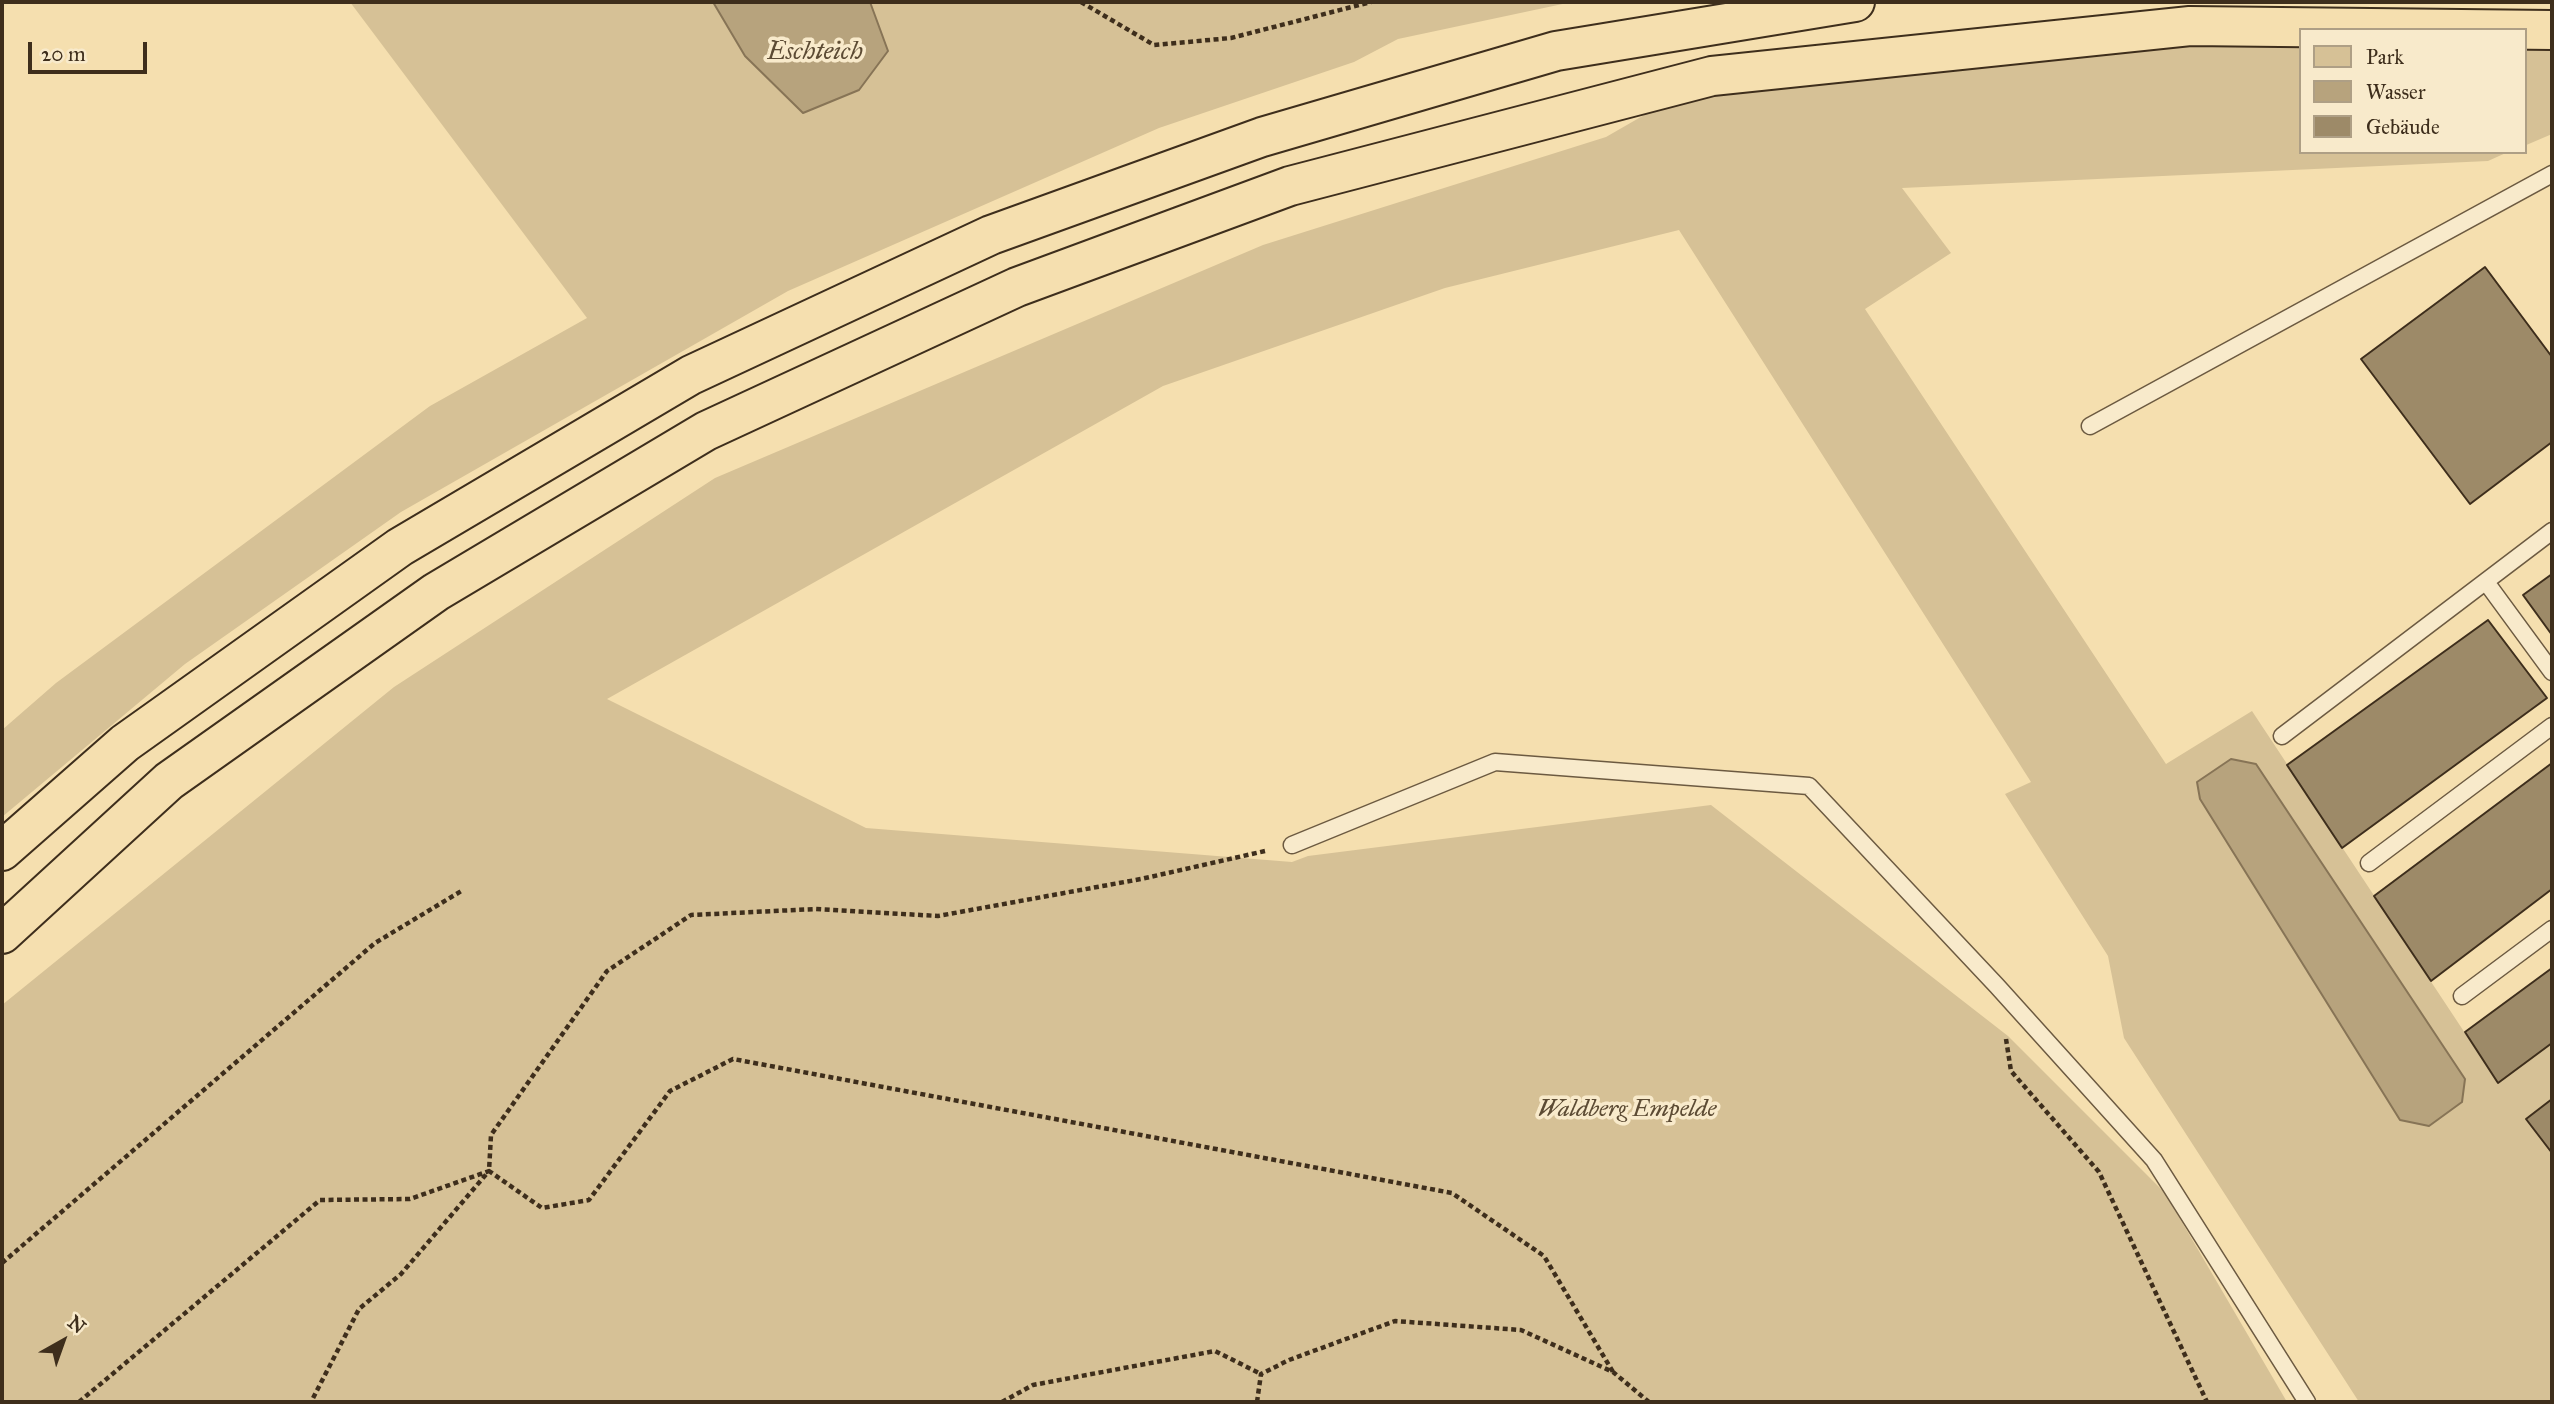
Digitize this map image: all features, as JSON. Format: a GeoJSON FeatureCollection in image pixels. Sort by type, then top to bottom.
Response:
{"type":"FeatureCollection","features":[{"type":"Feature","properties":{"kind":"highway"},"geometry":{"type":"LineString","coordinates":[[2,851],[125,743],[400,547],[691,374],[991,235],[1262,137],[1556,51],[1854,2]]}},
{"type":"Feature","properties":{"kind":"highway"},"geometry":{"type":"LineString","coordinates":[[2,933],[180,773],[436,592],[706,431],[1017,287],[1290,186],[1712,76],[2190,26],[2371,28]]}},
{"type":"Feature","properties":{"kind":"highway"},"geometry":{"type":"LineString","coordinates":[[2526,30],[2552,30]]}},
{"type":"Feature","properties":{"kind":"lane"},"geometry":{"type":"LineString","coordinates":[[2090,426],[2552,174]]}},
{"type":"Feature","properties":{"kind":"lane"},"geometry":{"type":"LineString","coordinates":[[2282,736],[2552,530]]}},
{"type":"Feature","properties":{"kind":"lane"},"geometry":{"type":"LineString","coordinates":[[2486,582],[2552,672]]}},
{"type":"Feature","properties":{"kind":"lane"},"geometry":{"type":"LineString","coordinates":[[2369,863],[2552,726]]}},
{"type":"Feature","properties":{"kind":"lane"},"geometry":{"type":"LineString","coordinates":[[1292,845],[1495,762],[1809,786],[1997,986],[2154,1160],[2307,1402]]}},
{"type":"Feature","properties":{"kind":"lane"},"geometry":{"type":"LineString","coordinates":[[2462,996],[2552,929]]}},
{"type":"Feature","properties":{"kind":"path"},"geometry":{"type":"LineString","coordinates":[[1082,2],[1154,45],[1230,38],[1371,2]]}},
{"type":"Feature","properties":{"kind":"path"},"geometry":{"type":"LineString","coordinates":[[312,1402],[359,1309],[401,1274],[489,1171],[491,1135],[607,971],[691,915],[816,909],[938,916],[1140,880],[1292,845]]}},
{"type":"Feature","properties":{"kind":"path"},"geometry":{"type":"LineString","coordinates":[[2,1264],[375,943],[463,890]]}},
{"type":"Feature","properties":{"kind":"path"},"geometry":{"type":"LineString","coordinates":[[1997,986],[2011,1071],[2099,1172],[2207,1402]]}},
{"type":"Feature","properties":{"kind":"path"},"geometry":{"type":"LineString","coordinates":[[489,1171],[542,1208],[589,1200],[670,1091],[733,1059],[1452,1193],[1544,1256],[1613,1372]]}},
{"type":"Feature","properties":{"kind":"path"},"geometry":{"type":"LineString","coordinates":[[79,1402],[320,1200],[410,1199],[489,1171]]}},
{"type":"Feature","properties":{"kind":"path"},"geometry":{"type":"LineString","coordinates":[[1261,1374],[1289,1360],[1395,1321],[1521,1330],[1613,1372],[1649,1402]]}},
{"type":"Feature","properties":{"kind":"path"},"geometry":{"type":"LineString","coordinates":[[1002,1402],[1033,1385],[1215,1351],[1261,1374]]}},
{"type":"Feature","properties":{"kind":"path"},"geometry":{"type":"LineString","coordinates":[[1257,1402],[1261,1374]]}},
{"type":"Feature","properties":{"kind":"green space"},"geometry":{"type":"Polygon","coordinates":[[[350,2],[713,2],[745,56],[888,52],[870,2],[1572,2],[1398,39],[1354,62],[1159,128],[788,291],[401,512],[185,664],[2,817],[2,730],[56,683],[430,406],[587,318],[350,2]]]}},
{"type":"Feature","properties":{"kind":"green space","name":"Waldberg Empelde"},"geometry":{"type":"Polygon","coordinates":[[[2190,26],[2371,28],[2298,28],[2298,154],[2504,154],[2488,161],[1902,188],[1951,253],[1865,309],[2166,764],[2252,711],[2498,1083],[2552,1043],[2552,1402],[2359,1402],[2124,1038],[2108,956],[2005,794],[2031,782],[1679,230],[1445,288],[1163,386],[607,699],[866,828],[1292,862],[1308,856],[1711,805],[2008,1036],[2165,1193],[2287,1402],[2,1402],[2,1005],[394,687],[715,478],[1263,245],[1606,137],[1712,76],[2190,26]]]}},
{"type":"Feature","properties":{"kind":"green space","name":"Waldberg Empelde"},"geometry":{"type":"Polygon","coordinates":[[[2526,30],[2552,30],[2552,134],[2526,145],[2526,30]]]}},
{"type":"Feature","properties":{"kind":"water","name":"Eschteich"},"geometry":{"type":"Polygon","coordinates":[[[713,2],[870,2],[888,51],[859,90],[803,113],[745,56],[713,2]]]}},
{"type":"Feature","properties":{"kind":"water"},"geometry":{"type":"Polygon","coordinates":[[[2231,759],[2256,764],[2465,1079],[2462,1102],[2429,1126],[2400,1120],[2200,799],[2197,782],[2231,759]]]}},
{"type":"Feature","properties":{"kind":"building"},"geometry":{"type":"Polygon","coordinates":[[[2485,267],[2552,357],[2552,442],[2470,504],[2361,359],[2485,267]]]}},
{"type":"Feature","properties":{"kind":"building"},"geometry":{"type":"Polygon","coordinates":[[[2552,574],[2552,635],[2523,595],[2552,574]]]}},
{"type":"Feature","properties":{"kind":"building"},"geometry":{"type":"Polygon","coordinates":[[[2488,620],[2547,698],[2342,848],[2287,765],[2488,620]]]}},
{"type":"Feature","properties":{"kind":"building"},"geometry":{"type":"Polygon","coordinates":[[[2552,763],[2552,889],[2431,981],[2374,896],[2552,763]]]}},
{"type":"Feature","properties":{"kind":"building"},"geometry":{"type":"Polygon","coordinates":[[[2552,968],[2552,1043],[2498,1083],[2465,1032],[2552,968]]]}},
{"type":"Feature","properties":{"kind":"building"},"geometry":{"type":"Polygon","coordinates":[[[2552,1099],[2552,1153],[2526,1119],[2552,1099]]]}}]}
